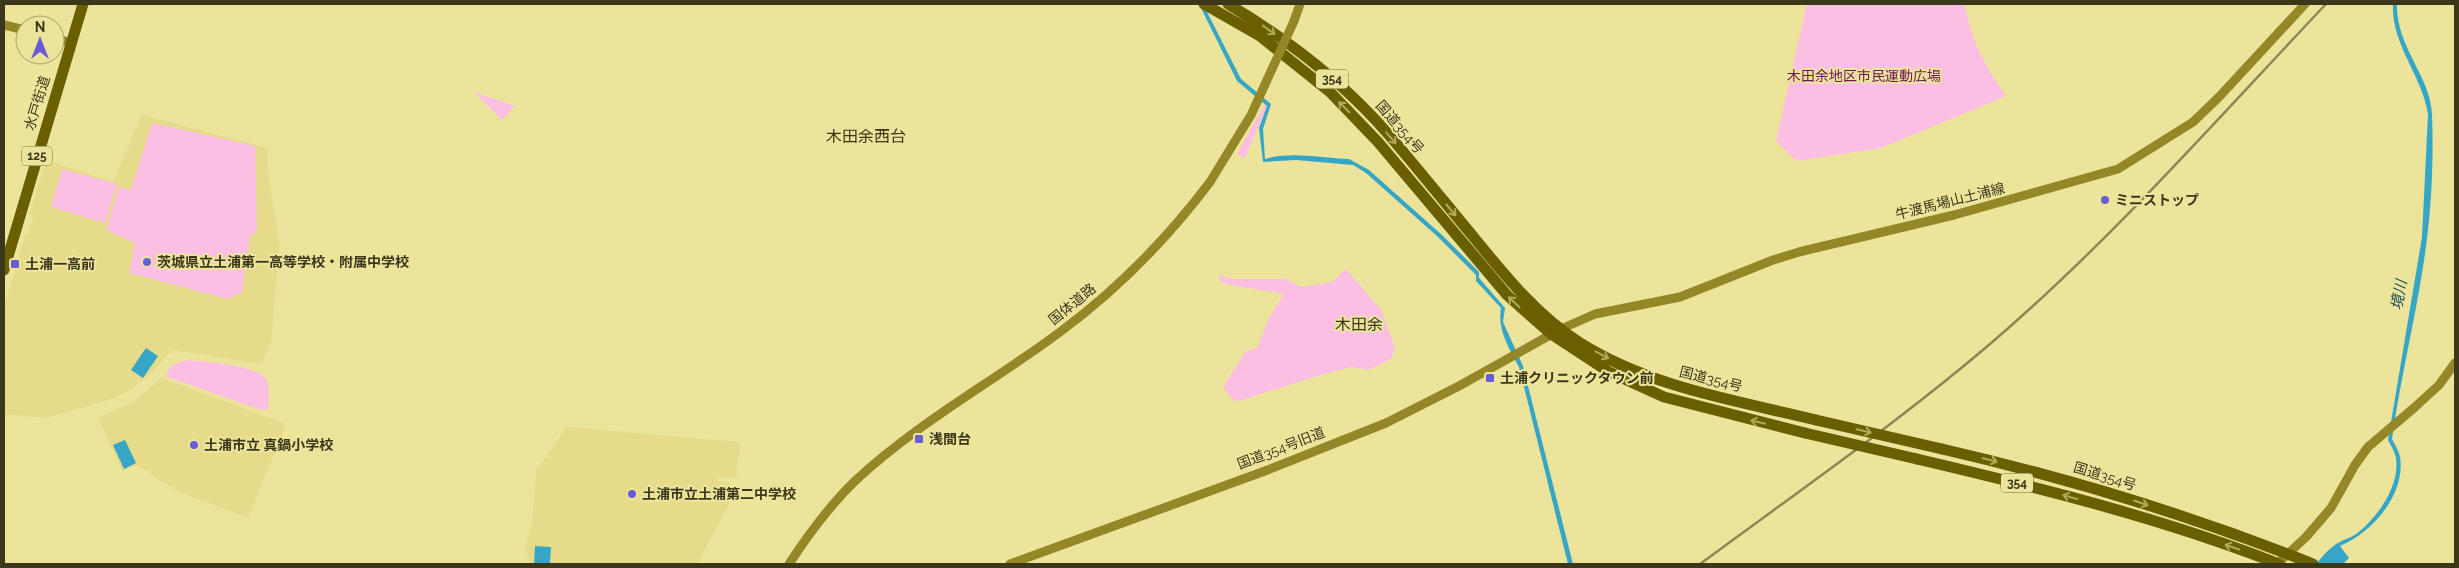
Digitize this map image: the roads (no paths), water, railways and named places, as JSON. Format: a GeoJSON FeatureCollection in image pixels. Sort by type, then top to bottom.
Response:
{"type":"FeatureCollection","features":[{"type":"Feature","properties":{"kind":"highway","name":"水戸街道"},"geometry":{"type":"LineString","coordinates":[[4,270],[83,4]]}},
{"type":"Feature","properties":{"kind":"highway","name":"国道354号"},"geometry":{"type":"LineString","coordinates":[[1204,4],[1260,36],[1330,92],[1378,142],[1507,295],[1609,372],[1655,394],[1692,406],[2109,508],[2180,529],[2278,564]]}},
{"type":"Feature","properties":{"kind":"highway","name":"国道354号"},"geometry":{"type":"LineString","coordinates":[[1228,4],[1266,28],[1318,67],[1365,110],[1515,286],[1556,331],[1596,352],[1656,380],[1816,420],[2024,468],[2130,499],[2308,562]]}},
{"type":"Feature","properties":{"kind":"street","name":"国体道路"},"geometry":{"type":"LineString","coordinates":[[789,564],[807,538],[842,495],[882,458],[922,427],[1059,333],[1122,281],[1166,237],[1210,182],[1251,115],[1300,4]]}},
{"type":"Feature","properties":{"kind":"street","name":"牛渡馬場山土浦線"},"geometry":{"type":"LineString","coordinates":[[1556,331],[1605,311],[1680,297],[1773,260],[1799,252],[1954,215],[2078,182],[2118,168],[2148,151],[2197,118],[2274,40],[2306,4]]}},
{"type":"Feature","properties":{"kind":"street"},"geometry":{"type":"LineString","coordinates":[[65,41],[71,43]]}},
{"type":"Feature","properties":{"kind":"street","name":"国道354号旧道"},"geometry":{"type":"LineString","coordinates":[[1010,564],[1265,471],[1386,423],[1459,386],[1556,331]]}},
{"type":"Feature","properties":{"kind":"street"},"geometry":{"type":"LineString","coordinates":[[2278,564],[2331,508],[2361,455],[2439,385],[2455,364]]}},
{"type":"Feature","properties":{"kind":"water"},"geometry":{"type":"Polygon","coordinates":[[[1199,4],[1203,4],[1241,79],[1271,104],[1263,129],[1265,159],[1296,155],[1349,159],[1369,170],[1442,235],[1479,272],[1479,278],[1505,308],[1503,322],[1523,366],[1573,564],[1568,564],[1519,367],[1502,331],[1501,308],[1476,281],[1476,275],[1438,237],[1366,173],[1353,165],[1296,160],[1263,162],[1259,128],[1267,106],[1237,81],[1199,4]]]}},
{"type":"Feature","properties":{"kind":"water"},"geometry":{"type":"Polygon","coordinates":[[[2393,4],[2397,4],[2398,20],[2402,34],[2426,87],[2430,101],[2433,133],[2426,249],[2392,439],[2399,455],[2400,471],[2398,485],[2392,498],[2375,522],[2364,532],[2340,546],[2349,558],[2343,564],[2316,564],[2332,547],[2354,535],[2379,511],[2391,491],[2396,469],[2394,451],[2388,440],[2422,237],[2428,114],[2420,86],[2397,33],[2393,4]]]}},
{"type":"Feature","properties":{"kind":"water"},"geometry":{"type":"Polygon","coordinates":[[[146,348],[158,356],[143,378],[131,370],[146,348]]]}},
{"type":"Feature","properties":{"kind":"water"},"geometry":{"type":"Polygon","coordinates":[[[125,440],[136,463],[124,469],[113,445],[125,440]]]}},
{"type":"Feature","properties":{"kind":"water"},"geometry":{"type":"Polygon","coordinates":[[[535,546],[551,547],[550,564],[534,564],[535,546]]]}},
{"type":"Feature","properties":{"kind":"railway"},"geometry":{"type":"LineString","coordinates":[[1700,564],[1851,454],[1925,397],[2041,299],[2166,175],[2326,4]]}},
{"type":"Feature","properties":{"kind":"place","name":"ミニストップ"},"geometry":{"type":"Point","coordinates":[2105,200]}},
{"type":"Feature","properties":{"kind":"place","name":"茨城県立土浦第一高等学校・附属中学校"},"geometry":{"type":"Point","coordinates":[147,262]}},
{"type":"Feature","properties":{"kind":"place","name":"土浦一高前"},"geometry":{"type":"Point","coordinates":[15,264]}},
{"type":"Feature","properties":{"kind":"place","name":"土浦クリニックタウン前"},"geometry":{"type":"Point","coordinates":[1490,378]}},
{"type":"Feature","properties":{"kind":"place","name":"浅間台"},"geometry":{"type":"Point","coordinates":[919,439]}},
{"type":"Feature","properties":{"kind":"place","name":"土浦市立 真鍋小学校"},"geometry":{"type":"Point","coordinates":[194,445]}},
{"type":"Feature","properties":{"kind":"place","name":"土浦市立土浦第二中学校"},"geometry":{"type":"Point","coordinates":[632,494]}},
{"type":"Feature","properties":{"kind":"district","name":"木田余西台"},"geometry":{"type":"Point","coordinates":[866,136]}},
{"type":"Feature","properties":{"kind":"district","name":"木田余"},"geometry":{"type":"Point","coordinates":[1359,324]}},
{"type":"Feature","properties":{"kind":"park label","name":"木田余地区市民運動広場"},"geometry":{"type":"Point","coordinates":[1864,76]}},
{"type":"Feature","properties":{"kind":"water label","name":"境川"},"geometry":{"type":"Point","coordinates":[2399,295]}}]}
